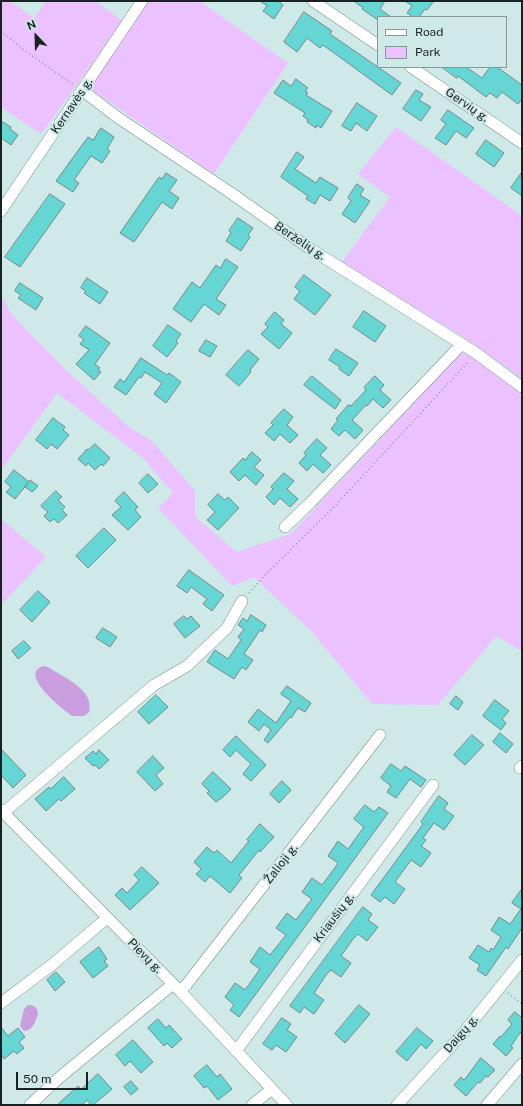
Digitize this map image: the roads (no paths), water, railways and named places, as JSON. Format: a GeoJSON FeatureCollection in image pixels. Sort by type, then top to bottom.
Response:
{"type":"FeatureCollection","features":[{"type":"Feature","properties":{"kind":"street","name":"Kernavės g."},"geometry":{"type":"LineString","coordinates":[[1,211],[142,1]]}},
{"type":"Feature","properties":{"kind":"street"},"geometry":{"type":"LineString","coordinates":[[313,1],[377,44]]}},
{"type":"Feature","properties":{"kind":"street","name":"Gervių g."},"geometry":{"type":"LineString","coordinates":[[412,68],[522,143]]}},
{"type":"Feature","properties":{"kind":"street","name":"Berželių g."},"geometry":{"type":"LineString","coordinates":[[82,90],[117,117],[231,193],[309,248],[462,344],[522,386]]}},
{"type":"Feature","properties":{"kind":"street"},"geometry":{"type":"LineString","coordinates":[[285,527],[310,503],[462,344]]}},
{"type":"Feature","properties":{"kind":"street"},"geometry":{"type":"LineString","coordinates":[[2,811],[154,685],[187,666],[226,628],[242,601]]}},
{"type":"Feature","properties":{"kind":"street","name":"Žalioji g."},"geometry":{"type":"LineString","coordinates":[[30,1105],[60,1078],[176,988],[187,984],[380,735]]}},
{"type":"Feature","properties":{"kind":"street","name":"Kriaušių g."},"geometry":{"type":"LineString","coordinates":[[236,1051],[433,785]]}},
{"type":"Feature","properties":{"kind":"street","name":"Pievų g."},"geometry":{"type":"LineString","coordinates":[[2,811],[176,988],[287,1105]]}},
{"type":"Feature","properties":{"kind":"street"},"geometry":{"type":"LineString","coordinates":[[1,1002],[53,964],[107,918]]}},
{"type":"Feature","properties":{"kind":"street","name":"Daigų g."},"geometry":{"type":"LineString","coordinates":[[397,1105],[464,1032],[522,960]]}},
{"type":"Feature","properties":{"kind":"street"},"geometry":{"type":"LineString","coordinates":[[487,1105],[522,1064]]}},
{"type":"Feature","properties":{"kind":"street"},"geometry":{"type":"LineString","coordinates":[[252,1105],[272,1090]]}}]}
